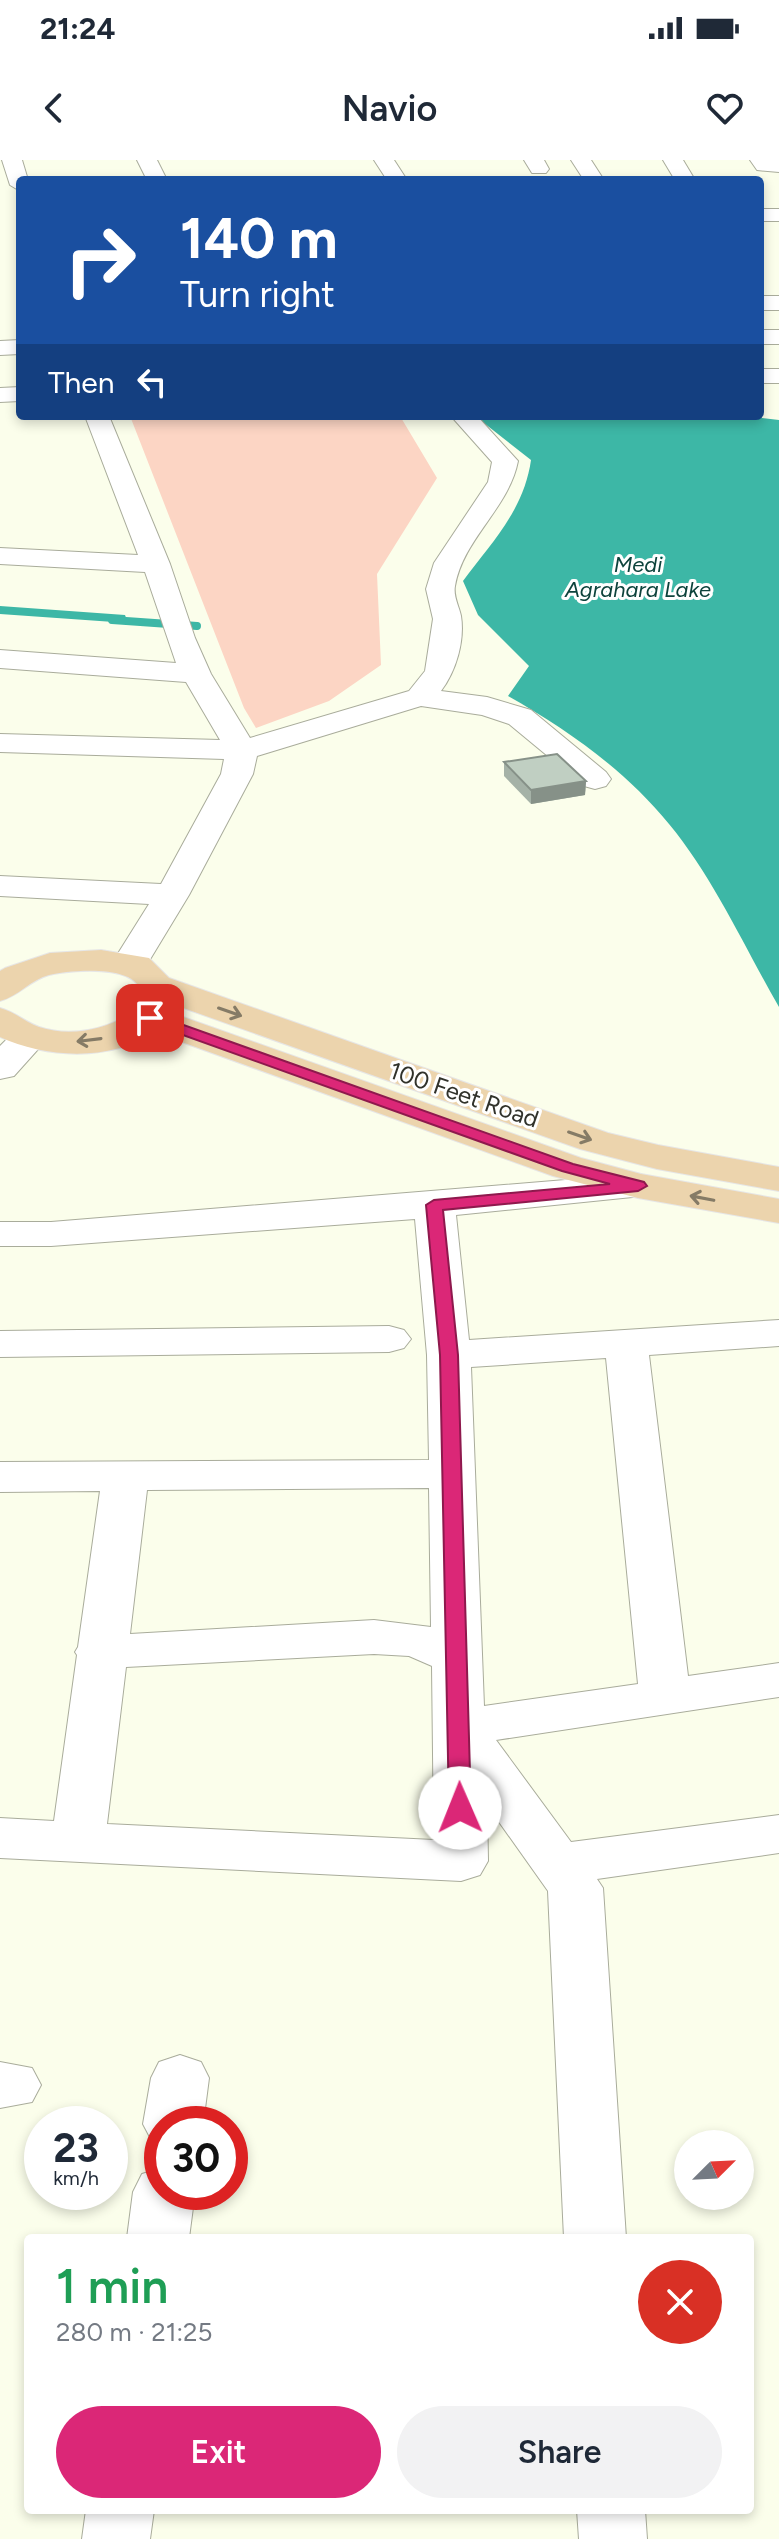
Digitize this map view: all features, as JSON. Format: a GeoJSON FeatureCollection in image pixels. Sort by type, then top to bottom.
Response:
{"type":"FeatureCollection","features":[{"type":"Feature","properties":{"kind":"main road"},"geometry":{"type":"LineString","coordinates":[[4,972],[70,961],[145,989],[118,1035],[62,1042],[15,1028]]}},
{"type":"Feature","properties":{"kind":"main road","name":"100 Feet Road"},"geometry":{"type":"LineString","coordinates":[[145,989],[594,1141],[657,1157],[779,1179]]}},
{"type":"Feature","properties":{"kind":"main road","name":"100 Feet Road"},"geometry":{"type":"LineString","coordinates":[[145,989],[567,1167],[638,1186],[779,1211]]}},
{"type":"Feature","properties":{"kind":"street"},"geometry":{"type":"LineString","coordinates":[[760,160],[764,166],[779,166]]}},
{"type":"Feature","properties":{"kind":"street"},"geometry":{"type":"LineString","coordinates":[[99,420],[196,674],[242,750],[237,774],[172,895],[145,989]]}},
{"type":"Feature","properties":{"kind":"street"},"geometry":{"type":"LineString","coordinates":[[420,697],[440,672],[447,619],[440,589],[448,563],[501,482],[505,461],[467,420]]}},
{"type":"Feature","properties":{"kind":"street"},"geometry":{"type":"LineString","coordinates":[[0,556],[156,564]]}},
{"type":"Feature","properties":{"kind":"street"},"geometry":{"type":"LineString","coordinates":[[0,659],[196,674]]}},
{"type":"Feature","properties":{"kind":"street"},"geometry":{"type":"LineString","coordinates":[[0,743],[242,750],[420,697],[487,706],[520,717],[595,779]]}},
{"type":"Feature","properties":{"kind":"street"},"geometry":{"type":"LineString","coordinates":[[0,886],[172,895]]}},
{"type":"Feature","properties":{"kind":"street"},"geometry":{"type":"LineString","coordinates":[[0,1068],[15,1028]]}},
{"type":"Feature","properties":{"kind":"street"},"geometry":{"type":"LineString","coordinates":[[0,1234],[51,1234],[638,1186]]}},
{"type":"Feature","properties":{"kind":"street"},"geometry":{"type":"LineString","coordinates":[[0,1838],[461,1861],[449,1355],[434,1205]]}},
{"type":"Feature","properties":{"kind":"street"},"geometry":{"type":"LineString","coordinates":[[449,1355],[779,1333]]}},
{"type":"Feature","properties":{"kind":"street"},"geometry":{"type":"LineString","coordinates":[[0,1344],[389,1339]]}},
{"type":"Feature","properties":{"kind":"street"},"geometry":{"type":"LineString","coordinates":[[626,1343],[665,1697]]}},
{"type":"Feature","properties":{"kind":"street"},"geometry":{"type":"LineString","coordinates":[[0,1477],[427,1474]]}},
{"type":"Feature","properties":{"kind":"street"},"geometry":{"type":"LineString","coordinates":[[78,1842],[100,1652],[125,1478]]}},
{"type":"Feature","properties":{"kind":"street"},"geometry":{"type":"LineString","coordinates":[[100,1652],[374,1637],[417,1640],[457,1657],[459,1728],[575,1888],[595,2234]]}},
{"type":"Feature","properties":{"kind":"street"},"geometry":{"type":"LineString","coordinates":[[459,1728],[779,1680]]}},
{"type":"Feature","properties":{"kind":"street"},"geometry":{"type":"LineString","coordinates":[[558,1864],[779,1834]]}},
{"type":"Feature","properties":{"kind":"street"},"geometry":{"type":"LineString","coordinates":[[159,2234],[162,2210]]}},
{"type":"Feature","properties":{"kind":"street"},"geometry":{"type":"LineString","coordinates":[[116,2539],[119,2514]]}},
{"type":"Feature","properties":{"kind":"street"},"geometry":{"type":"LineString","coordinates":[[611,2514],[613,2539]]}},
{"type":"Feature","properties":{"kind":"shaded area"},"geometry":{"type":"Polygon","coordinates":[[[132,420],[402,420],[437,478],[377,574],[381,665],[329,701],[256,728],[244,708],[132,420]]]}},
{"type":"Feature","properties":{"kind":"water","name":"Medi Agrahara Lake"},"geometry":{"type":"Polygon","coordinates":[[[480,420],[779,420],[779,1007],[700,867],[652,804],[594,752],[508,696],[529,666],[478,615],[463,581],[514,510],[522,495],[531,460],[480,420]]]}},
{"type":"Feature","properties":{"kind":"water"},"geometry":{"type":"Polygon","coordinates":[[[0,606],[125,615],[128,623],[0,614],[0,606]]]}},
{"type":"Feature","properties":{"kind":"building"},"geometry":{"type":"Polygon","coordinates":[[[557,754],[586,781],[531,790],[504,762],[557,754]]]}},
{"type":"Feature","properties":{"kind":"waterway"},"geometry":{"type":"LineString","coordinates":[[112,620],[197,626]]}},
{"type":"Feature","properties":{"kind":"route"},"geometry":{"type":"LineString","coordinates":[[150,1018],[567,1167],[638,1186],[434,1205],[449,1355],[460,1808]]}}]}
